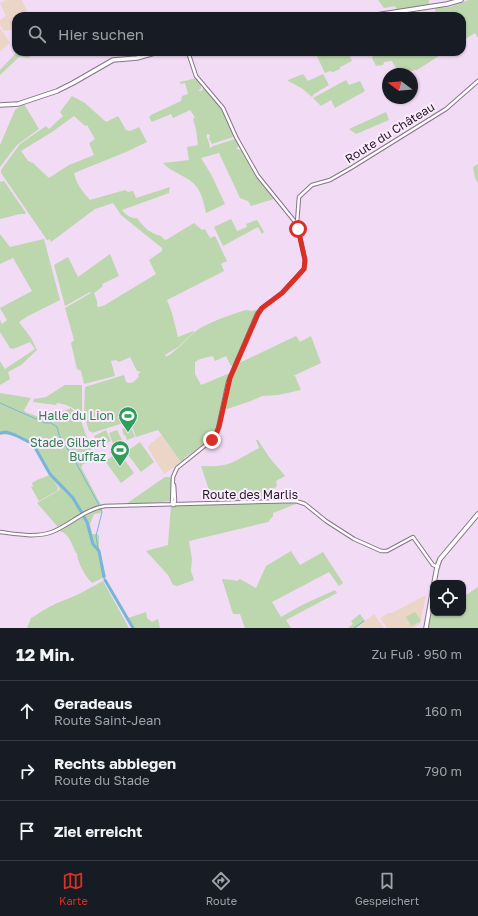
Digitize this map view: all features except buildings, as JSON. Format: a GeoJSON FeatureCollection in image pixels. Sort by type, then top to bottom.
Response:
{"type":"FeatureCollection","features":[{"type":"Feature","properties":{"kind":"main road"},"geometry":{"type":"LineString","coordinates":[[397,12],[447,4],[461,0]]}},
{"type":"Feature","properties":{"kind":"main road"},"geometry":{"type":"LineString","coordinates":[[0,105],[18,104],[44,95],[81,78],[108,62],[144,56]]}},
{"type":"Feature","properties":{"kind":"main road"},"geometry":{"type":"LineString","coordinates":[[435,580],[437,566],[478,514]]}},
{"type":"Feature","properties":{"kind":"main road"},"geometry":{"type":"LineString","coordinates":[[426,628],[430,605]]}},
{"type":"Feature","properties":{"kind":"main road"},"geometry":{"type":"LineString","coordinates":[[426,628],[430,608]]}},
{"type":"Feature","properties":{"kind":"street"},"geometry":{"type":"LineString","coordinates":[[189,56],[196,76],[222,108],[258,176],[297,223]]}},
{"type":"Feature","properties":{"kind":"street","name":"Route du Château"},"geometry":{"type":"LineString","coordinates":[[174,505],[173,477],[177,468],[181,464],[215,436],[219,427],[228,382],[260,310],[282,293],[302,273],[305,267],[297,223],[298,199],[300,195],[312,185],[326,181],[351,168],[451,105],[478,81]]}},
{"type":"Feature","properties":{"kind":"street"},"geometry":{"type":"LineString","coordinates":[[292,218],[297,217]]}},
{"type":"Feature","properties":{"kind":"street","name":"Route des Marlis"},"geometry":{"type":"LineString","coordinates":[[0,532],[28,535],[50,533],[97,508],[110,506],[300,502],[354,539],[384,552],[413,536],[437,566]]}},
{"type":"Feature","properties":{"kind":"shaded area"},"geometry":{"type":"Polygon","coordinates":[[[7,0],[22,0],[27,12],[12,12],[12,29],[4,31],[0,25],[0,20],[6,16],[0,3],[7,0]]]}},
{"type":"Feature","properties":{"kind":"shaded area"},"geometry":{"type":"Polygon","coordinates":[[[0,28],[10,43],[0,52],[0,28]]]}},
{"type":"Feature","properties":{"kind":"shaded area"},"geometry":{"type":"Polygon","coordinates":[[[161,435],[181,462],[164,474],[148,448],[149,445],[161,435]]]}},
{"type":"Feature","properties":{"kind":"shaded area"},"geometry":{"type":"Polygon","coordinates":[[[426,596],[420,624],[413,628],[387,628],[380,618],[388,613],[392,613],[426,596]]]}},
{"type":"Feature","properties":{"kind":"shaded area"},"geometry":{"type":"Polygon","coordinates":[[[374,614],[384,628],[356,628],[374,614]]]}},
{"type":"Feature","properties":{"kind":"green space"},"geometry":{"type":"Polygon","coordinates":[[[378,0],[429,0],[429,5],[397,10],[395,6],[384,8],[378,0]]]}},
{"type":"Feature","properties":{"kind":"green space"},"geometry":{"type":"Polygon","coordinates":[[[469,0],[478,0],[478,38],[475,33],[466,39],[466,12],[436,12],[435,8],[450,7],[469,0]]]}},
{"type":"Feature","properties":{"kind":"green space"},"geometry":{"type":"Polygon","coordinates":[[[13,56],[21,56],[0,75],[0,70],[13,56]]]}},
{"type":"Feature","properties":{"kind":"green space"},"geometry":{"type":"Polygon","coordinates":[[[317,56],[350,56],[352,61],[340,67],[340,69],[325,73],[317,56]]]}},
{"type":"Feature","properties":{"kind":"green space"},"geometry":{"type":"Polygon","coordinates":[[[373,56],[439,56],[418,69],[418,68],[396,68],[392,61],[384,62],[383,65],[376,66],[372,58],[373,56]]]}},
{"type":"Feature","properties":{"kind":"green space"},"geometry":{"type":"Polygon","coordinates":[[[303,74],[308,81],[323,74],[329,85],[314,94],[312,97],[303,89],[288,81],[303,74]]]}},
{"type":"Feature","properties":{"kind":"green space"},"geometry":{"type":"Polygon","coordinates":[[[197,78],[201,85],[201,89],[198,91],[201,91],[204,88],[220,107],[234,135],[233,137],[212,144],[209,139],[210,135],[207,134],[206,137],[210,148],[235,139],[239,146],[236,149],[241,150],[256,177],[274,199],[251,206],[248,201],[240,198],[219,153],[201,158],[212,176],[225,204],[206,213],[204,202],[196,186],[163,163],[189,160],[187,147],[198,145],[193,119],[195,117],[190,110],[173,118],[171,114],[152,122],[149,117],[181,101],[182,96],[188,94],[185,83],[180,84],[180,82],[197,78]]]}},
{"type":"Feature","properties":{"kind":"green space"},"geometry":{"type":"Polygon","coordinates":[[[346,80],[349,85],[360,81],[365,91],[335,108],[331,100],[321,106],[313,98],[346,80]]]}},
{"type":"Feature","properties":{"kind":"green space"},"geometry":{"type":"Polygon","coordinates":[[[72,96],[85,103],[106,122],[118,116],[126,130],[130,131],[139,127],[147,142],[74,173],[82,191],[90,200],[125,190],[128,192],[133,191],[136,198],[170,187],[169,193],[122,210],[125,214],[133,218],[137,218],[151,232],[166,240],[194,223],[202,230],[205,229],[210,238],[215,236],[227,261],[221,264],[224,271],[167,300],[178,337],[193,331],[194,332],[178,347],[165,355],[166,357],[174,351],[200,328],[246,310],[252,311],[259,309],[234,365],[231,366],[226,356],[215,361],[213,356],[200,359],[195,362],[195,374],[201,385],[230,373],[218,425],[213,436],[209,441],[184,458],[181,462],[158,430],[136,437],[131,424],[126,425],[123,423],[92,433],[89,431],[84,415],[85,387],[124,375],[126,382],[132,383],[139,377],[138,374],[141,372],[137,371],[130,357],[119,362],[116,360],[111,361],[115,376],[84,384],[81,371],[77,369],[71,343],[74,340],[65,308],[91,293],[90,292],[65,306],[54,265],[68,257],[78,277],[110,254],[119,276],[102,284],[103,286],[94,293],[97,306],[99,307],[105,305],[156,274],[149,260],[162,251],[162,248],[121,215],[113,203],[95,209],[51,242],[50,239],[47,240],[1,173],[1,170],[20,144],[46,126],[49,129],[63,116],[60,112],[72,96]],[[74,116],[52,132],[21,151],[28,161],[33,163],[49,178],[69,165],[94,155],[89,143],[95,139],[87,125],[85,126],[74,116]]]}},
{"type":"Feature","properties":{"kind":"green space"},"geometry":{"type":"Polygon","coordinates":[[[24,104],[39,129],[17,145],[0,167],[0,145],[15,110],[24,104]]]}},
{"type":"Feature","properties":{"kind":"green space"},"geometry":{"type":"Polygon","coordinates":[[[386,112],[389,120],[356,134],[349,129],[386,112]]]}},
{"type":"Feature","properties":{"kind":"green space"},"geometry":{"type":"Polygon","coordinates":[[[478,164],[478,183],[475,178],[473,167],[478,164]]]}},
{"type":"Feature","properties":{"kind":"green space"},"geometry":{"type":"Polygon","coordinates":[[[4,181],[26,213],[25,214],[0,219],[0,182],[4,181]]]}},
{"type":"Feature","properties":{"kind":"green space"},"geometry":{"type":"Polygon","coordinates":[[[231,219],[237,231],[247,227],[246,224],[257,220],[264,232],[262,234],[258,227],[223,246],[214,227],[231,219]]]}},
{"type":"Feature","properties":{"kind":"green space"},"geometry":{"type":"Polygon","coordinates":[[[0,234],[10,247],[44,239],[60,300],[19,322],[31,338],[37,350],[21,365],[8,372],[10,379],[0,385],[0,361],[5,369],[35,349],[30,342],[13,349],[10,348],[0,332],[0,320],[2,324],[7,320],[0,308],[32,291],[13,258],[0,264],[0,234]]]}},
{"type":"Feature","properties":{"kind":"green space"},"geometry":{"type":"Polygon","coordinates":[[[296,336],[300,342],[311,336],[321,363],[293,376],[295,376],[301,390],[278,395],[262,396],[224,410],[230,380],[239,363],[296,336]]]}},
{"type":"Feature","properties":{"kind":"green space"},"geometry":{"type":"Polygon","coordinates":[[[65,385],[82,385],[81,415],[70,406],[64,404],[57,403],[56,405],[33,402],[34,399],[46,397],[65,385]]]}},
{"type":"Feature","properties":{"kind":"green space"},"geometry":{"type":"Polygon","coordinates":[[[0,393],[31,398],[24,410],[25,412],[39,417],[50,419],[71,408],[80,418],[95,460],[83,464],[81,467],[101,505],[84,513],[85,514],[101,507],[101,513],[94,514],[90,524],[92,534],[97,534],[99,536],[99,547],[105,577],[92,583],[82,569],[77,553],[70,540],[66,534],[60,531],[60,529],[77,520],[72,520],[58,527],[37,503],[58,491],[60,489],[53,480],[58,488],[57,491],[39,501],[31,487],[36,485],[33,486],[32,483],[50,475],[31,445],[23,439],[14,436],[0,435],[0,393]]]}},
{"type":"Feature","properties":{"kind":"green space","name":"Halle du Lion"},"geometry":{"type":"Polygon","coordinates":[[[130,425],[135,437],[127,440],[122,429],[130,425]]]}},
{"type":"Feature","properties":{"kind":"green space"},"geometry":{"type":"Polygon","coordinates":[[[106,430],[111,441],[98,446],[94,436],[106,430]]]}},
{"type":"Feature","properties":{"kind":"green space"},"geometry":{"type":"Polygon","coordinates":[[[117,430],[123,442],[114,446],[109,433],[117,430]]]}},
{"type":"Feature","properties":{"kind":"green space"},"geometry":{"type":"Polygon","coordinates":[[[256,440],[258,440],[269,457],[285,476],[276,481],[277,486],[267,494],[268,498],[276,499],[298,495],[300,497],[295,500],[213,502],[201,466],[219,466],[232,463],[259,448],[256,440]]]}},
{"type":"Feature","properties":{"kind":"green space"},"geometry":{"type":"Polygon","coordinates":[[[140,442],[154,462],[141,472],[126,452],[140,442]]]}},
{"type":"Feature","properties":{"kind":"green space","name":"Stade Gilbert Buffaz"},"geometry":{"type":"Polygon","coordinates":[[[119,452],[134,473],[121,483],[105,461],[119,452]]]}},
{"type":"Feature","properties":{"kind":"green space"},"geometry":{"type":"Polygon","coordinates":[[[165,477],[170,477],[172,479],[171,501],[126,504],[165,477]]]}},
{"type":"Feature","properties":{"kind":"green space"},"geometry":{"type":"Polygon","coordinates":[[[294,502],[296,504],[273,513],[273,516],[268,522],[189,541],[192,559],[191,571],[194,580],[177,586],[173,585],[168,575],[146,551],[168,545],[171,506],[294,502]]]}},
{"type":"Feature","properties":{"kind":"green space"},"geometry":{"type":"Polygon","coordinates":[[[291,551],[300,565],[323,552],[343,583],[339,586],[329,572],[272,602],[281,617],[302,605],[335,590],[337,593],[286,620],[291,628],[245,628],[240,614],[233,614],[222,579],[237,581],[240,579],[256,588],[266,566],[291,551]]]}},
{"type":"Feature","properties":{"kind":"green space"},"geometry":{"type":"Polygon","coordinates":[[[103,581],[129,628],[27,628],[31,618],[42,611],[103,581]]]}},
{"type":"Feature","properties":{"kind":"green space"},"geometry":{"type":"Polygon","coordinates":[[[478,587],[478,628],[428,628],[430,616],[466,616],[466,595],[478,587]]]}},
{"type":"Feature","properties":{"kind":"green space"},"geometry":{"type":"Polygon","coordinates":[[[146,612],[147,618],[152,622],[158,619],[160,628],[134,628],[128,618],[146,612]]]}},
{"type":"Feature","properties":{"kind":"green space"},"geometry":{"type":"Polygon","coordinates":[[[415,612],[421,621],[411,626],[406,617],[415,612]]]}},
{"type":"Feature","properties":{"kind":"green space"},"geometry":{"type":"Polygon","coordinates":[[[360,614],[365,621],[356,628],[348,628],[353,624],[351,621],[360,614]]]}},
{"type":"Feature","properties":{"kind":"waterway"},"geometry":{"type":"LineString","coordinates":[[0,403],[45,423],[51,423],[57,427],[59,435],[99,505]]}},
{"type":"Feature","properties":{"kind":"waterway"},"geometry":{"type":"LineString","coordinates":[[0,433],[6,432],[33,444],[50,474],[73,498],[82,513]]}},
{"type":"Feature","properties":{"kind":"waterway"},"geometry":{"type":"LineString","coordinates":[[98,549],[96,536],[102,512],[101,509]]}},
{"type":"Feature","properties":{"kind":"waterway"},"geometry":{"type":"LineString","coordinates":[[84,517],[87,522],[93,544],[99,551],[104,577]]}},
{"type":"Feature","properties":{"kind":"waterway"},"geometry":{"type":"LineString","coordinates":[[105,580],[133,628]]}},
{"type":"Feature","properties":{"kind":"waterway"},"geometry":{"type":"LineString","coordinates":[[354,628],[364,621]]}},
{"type":"Feature","properties":{"kind":"place","name":"Halle du Lion"},"geometry":{"type":"Point","coordinates":[128,433]}},
{"type":"Feature","properties":{"kind":"place","name":"Stade Gilbert Buffaz"},"geometry":{"type":"Point","coordinates":[120,467]}},
{"type":"Feature","properties":{"kind":"route"},"geometry":{"type":"LineString","coordinates":[[212,440],[219,427],[228,382],[260,310],[282,293],[302,273],[304,269],[305,260],[298,229]]}}]}
